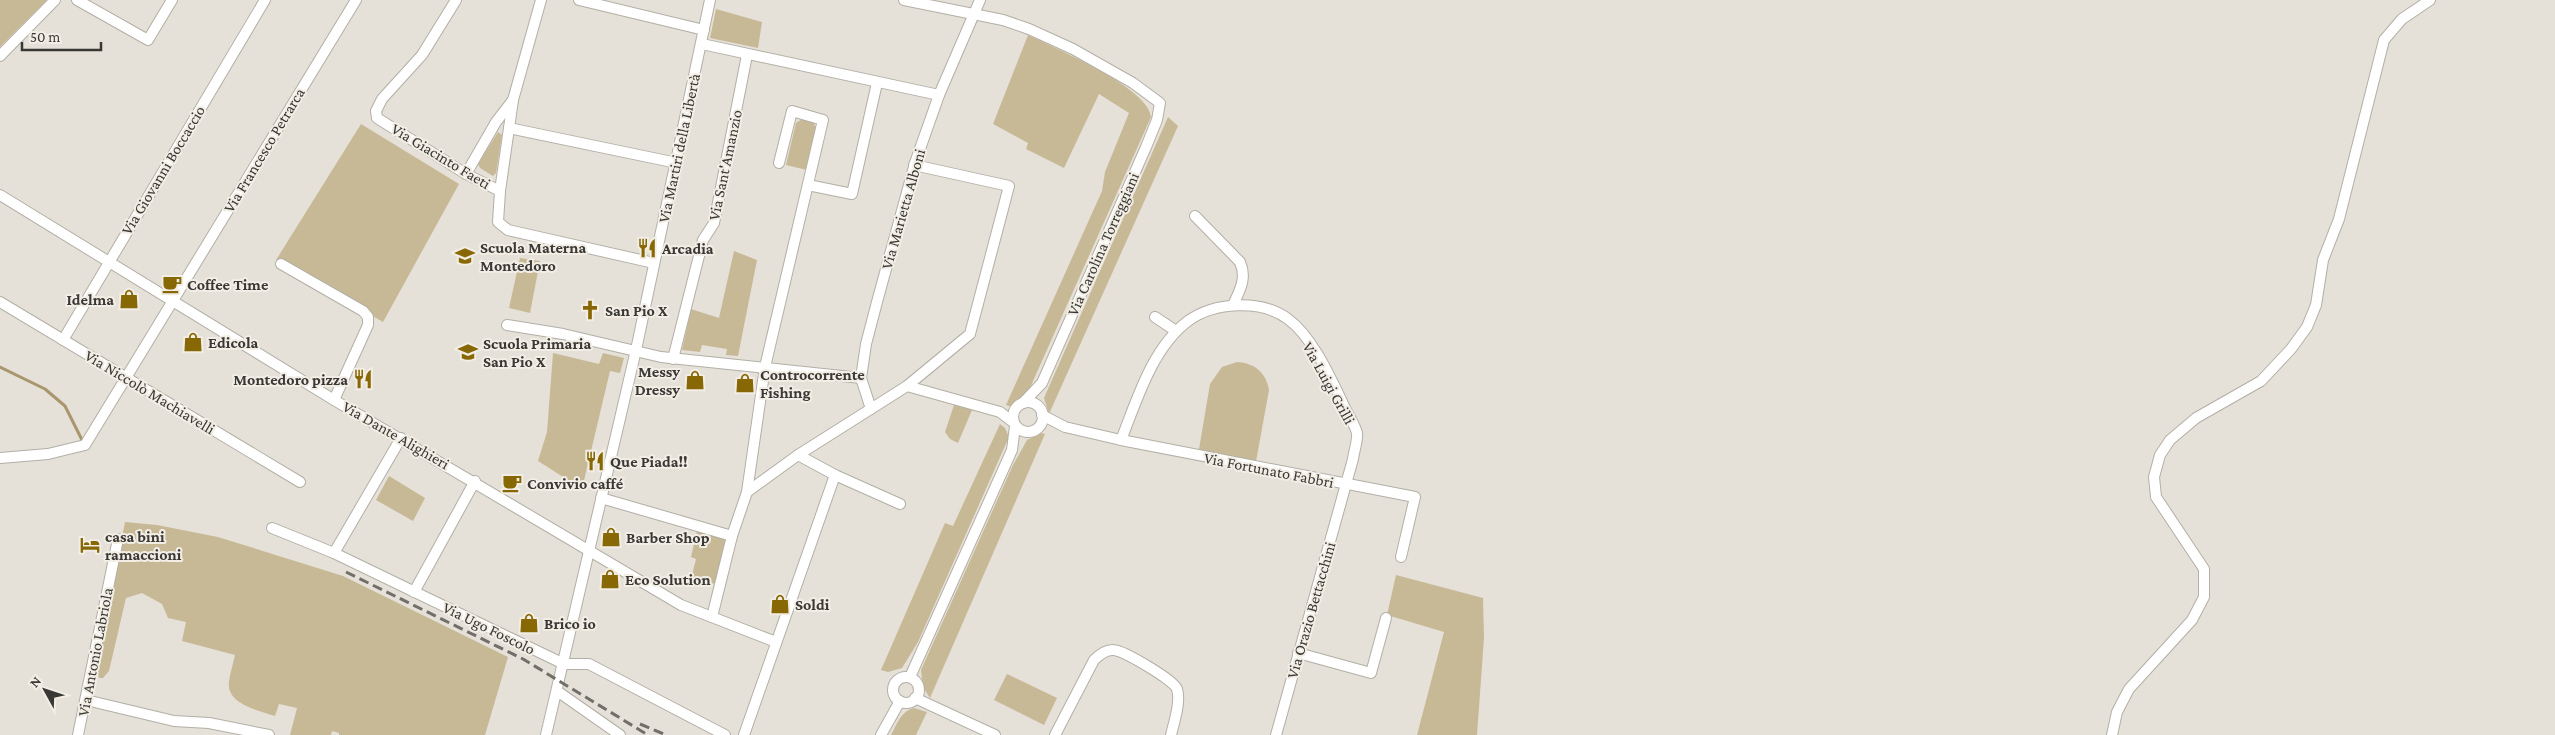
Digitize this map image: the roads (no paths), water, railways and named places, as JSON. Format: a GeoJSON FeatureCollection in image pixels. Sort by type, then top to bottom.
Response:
{"type":"FeatureCollection","features":[{"type":"Feature","properties":{"kind":"street"},"geometry":{"type":"LineString","coordinates":[[0,56],[55,0]]}},
{"type":"Feature","properties":{"kind":"street"},"geometry":{"type":"LineString","coordinates":[[77,0],[148,40],[172,0]]}},
{"type":"Feature","properties":{"kind":"street","name":"Via Giovanni Boccaccio"},"geometry":{"type":"LineString","coordinates":[[63,340],[264,0]]}},
{"type":"Feature","properties":{"kind":"street","name":"Via Francesco Petrarca"},"geometry":{"type":"LineString","coordinates":[[0,458],[48,454],[86,445],[356,0]]}},
{"type":"Feature","properties":{"kind":"street","name":"Via Giacinto Faeti"},"geometry":{"type":"LineString","coordinates":[[456,0],[422,55],[382,99],[376,111],[377,118],[466,174],[500,191]]}},
{"type":"Feature","properties":{"kind":"street"},"geometry":{"type":"LineString","coordinates":[[541,0],[512,100],[500,191],[498,222],[508,230],[654,263]]}},
{"type":"Feature","properties":{"kind":"street"},"geometry":{"type":"LineString","coordinates":[[579,0],[704,30]]}},
{"type":"Feature","properties":{"kind":"street","name":"Via Martiri della Libertà"},"geometry":{"type":"LineString","coordinates":[[546,735],[636,350],[710,0]]}},
{"type":"Feature","properties":{"kind":"street"},"geometry":{"type":"LineString","coordinates":[[904,0],[974,15]]}},
{"type":"Feature","properties":{"kind":"street","name":"Via Marietta Alboni"},"geometry":{"type":"LineString","coordinates":[[871,409],[861,378],[866,344],[914,165],[939,95],[980,0]]}},
{"type":"Feature","properties":{"kind":"street"},"geometry":{"type":"LineString","coordinates":[[2112,735],[2117,712],[2130,689],[2192,620],[2204,598],[2204,569],[2156,497],[2154,477],[2160,455],[2170,440],[2196,418],[2261,381],[2291,349],[2307,327],[2316,305],[2323,260],[2339,219],[2384,40],[2402,19],[2430,0]]}},
{"type":"Feature","properties":{"kind":"street","name":"Via Carolina Torreggiani"},"geometry":{"type":"LineString","coordinates":[[974,15],[1003,20],[1073,49],[1147,91],[1160,103],[1146,146],[1042,383],[1019,406]]}},
{"type":"Feature","properties":{"kind":"street"},"geometry":{"type":"LineString","coordinates":[[702,44],[939,95]]}},
{"type":"Feature","properties":{"kind":"street","name":"Via Sant'Amanzio"},"geometry":{"type":"LineString","coordinates":[[673,359],[703,240],[714,223],[747,55]]}},
{"type":"Feature","properties":{"kind":"street"},"geometry":{"type":"LineString","coordinates":[[808,185],[852,194],[877,83]]}},
{"type":"Feature","properties":{"kind":"street"},"geometry":{"type":"LineString","coordinates":[[466,174],[496,122],[512,100]]}},
{"type":"Feature","properties":{"kind":"street"},"geometry":{"type":"LineString","coordinates":[[712,618],[732,536],[747,492],[765,367],[823,120],[792,112],[779,163]]}},
{"type":"Feature","properties":{"kind":"street"},"geometry":{"type":"LineString","coordinates":[[509,128],[677,163]]}},
{"type":"Feature","properties":{"kind":"street"},"geometry":{"type":"LineString","coordinates":[[747,492],[798,455],[907,386],[970,334],[1009,186],[914,165]]}},
{"type":"Feature","properties":{"kind":"street","name":"Via Dante Alighieri"},"geometry":{"type":"LineString","coordinates":[[0,195],[334,400],[476,481],[681,605],[776,642]]}},
{"type":"Feature","properties":{"kind":"street"},"geometry":{"type":"LineString","coordinates":[[1194,216],[1240,262],[1244,272],[1243,280],[1233,305]]}},
{"type":"Feature","properties":{"kind":"street"},"geometry":{"type":"LineString","coordinates":[[281,264],[363,310],[368,317],[368,325],[334,400]]}},
{"type":"Feature","properties":{"kind":"street","name":"Via Niccolò Machiavelli"},"geometry":{"type":"LineString","coordinates":[[0,302],[300,482]]}},
{"type":"Feature","properties":{"kind":"street","name":"Via Luigi Grilli"},"geometry":{"type":"LineString","coordinates":[[1121,440],[1149,373],[1166,343],[1176,331],[1208,309],[1233,305],[1260,307],[1288,319],[1314,348],[1357,433],[1346,485]]}},
{"type":"Feature","properties":{"kind":"street"},"geometry":{"type":"LineString","coordinates":[[1155,317],[1176,331]]}},
{"type":"Feature","properties":{"kind":"street"},"geometry":{"type":"LineString","coordinates":[[507,325],[562,334],[673,359],[861,378]]}},
{"type":"Feature","properties":{"kind":"street","name":"Via Carolina Torreggiani"},"geometry":{"type":"LineString","coordinates":[[1041,412],[1042,383]]}},
{"type":"Feature","properties":{"kind":"street"},"geometry":{"type":"LineString","coordinates":[[907,386],[1000,412],[1022,432],[1033,431]]}},
{"type":"Feature","properties":{"kind":"street"},"geometry":{"type":"LineString","coordinates":[[1000,412],[1033,403],[1041,412],[1042,423],[1012,450]]}},
{"type":"Feature","properties":{"kind":"street"},"geometry":{"type":"LineString","coordinates":[[910,677],[1012,450],[1014,424],[1019,406]]}},
{"type":"Feature","properties":{"kind":"street","name":"Via Fortunato Fabbri"},"geometry":{"type":"LineString","coordinates":[[1041,412],[1065,427],[1121,440],[1414,497],[1401,557]]}},
{"type":"Feature","properties":{"kind":"street","name":"Via Fortunato Fabbri"},"geometry":{"type":"LineString","coordinates":[[1033,431],[1065,427]]}},
{"type":"Feature","properties":{"kind":"street"},"geometry":{"type":"LineString","coordinates":[[334,553],[401,438]]}},
{"type":"Feature","properties":{"kind":"street"},"geometry":{"type":"LineString","coordinates":[[798,455],[835,475],[900,504]]}},
{"type":"Feature","properties":{"kind":"street"},"geometry":{"type":"LineString","coordinates":[[744,735],[835,475]]}},
{"type":"Feature","properties":{"kind":"street"},"geometry":{"type":"LineString","coordinates":[[414,592],[476,481]]}},
{"type":"Feature","properties":{"kind":"street","name":"Via Orazio Bettacchini"},"geometry":{"type":"LineString","coordinates":[[1276,735],[1346,485]]}},
{"type":"Feature","properties":{"kind":"street"},"geometry":{"type":"LineString","coordinates":[[601,498],[732,536]]}},
{"type":"Feature","properties":{"kind":"street","name":"Via Ugo Foscolo"},"geometry":{"type":"LineString","coordinates":[[272,528],[334,553],[564,664]]}},
{"type":"Feature","properties":{"kind":"street","name":"Via Antonio Labriola"},"geometry":{"type":"LineString","coordinates":[[78,735],[118,539]]}},
{"type":"Feature","properties":{"kind":"street"},"geometry":{"type":"LineString","coordinates":[[1298,653],[1371,673],[1386,618]]}},
{"type":"Feature","properties":{"kind":"street"},"geometry":{"type":"LineString","coordinates":[[1055,735],[1094,660],[1102,652],[1114,650],[1159,673],[1176,686],[1178,696],[1171,735]]}},
{"type":"Feature","properties":{"kind":"street"},"geometry":{"type":"LineString","coordinates":[[564,664],[588,664],[725,735]]}},
{"type":"Feature","properties":{"kind":"street"},"geometry":{"type":"LineString","coordinates":[[910,677],[918,686],[915,698],[908,702],[900,701],[894,695],[893,687],[897,680],[910,677]]}},
{"type":"Feature","properties":{"kind":"street"},"geometry":{"type":"LineString","coordinates":[[557,691],[620,735]]}},
{"type":"Feature","properties":{"kind":"street"},"geometry":{"type":"LineString","coordinates":[[915,698],[995,735]]}},
{"type":"Feature","properties":{"kind":"street"},"geometry":{"type":"LineString","coordinates":[[86,700],[174,721],[209,723],[269,735]]}},
{"type":"Feature","properties":{"kind":"street"},"geometry":{"type":"LineString","coordinates":[[881,735],[900,701]]}},
{"type":"Feature","properties":{"kind":"waterway"},"geometry":{"type":"LineString","coordinates":[[0,367],[45,389],[65,406],[82,440]]}},
{"type":"Feature","properties":{"kind":"railway"},"geometry":{"type":"LineString","coordinates":[[346,572],[523,659],[648,735]]}},
{"type":"Feature","properties":{"kind":"railway"},"geometry":{"type":"LineString","coordinates":[[640,724],[666,735]]}},
{"type":"Feature","properties":{"kind":"place","name":"Arcadia"},"geometry":{"type":"Point","coordinates":[647,248]}},
{"type":"Feature","properties":{"kind":"place","name":"Scuola Materna Montedoro"},"geometry":{"type":"Point","coordinates":[465,256]}},
{"type":"Feature","properties":{"kind":"place","name":"Coffee Time"},"geometry":{"type":"Point","coordinates":[172,284]}},
{"type":"Feature","properties":{"kind":"place","name":"Idelma"},"geometry":{"type":"Point","coordinates":[129,299]}},
{"type":"Feature","properties":{"kind":"place","name":"San Pio X"},"geometry":{"type":"Point","coordinates":[590,310]}},
{"type":"Feature","properties":{"kind":"place","name":"Edicola"},"geometry":{"type":"Point","coordinates":[193,342]}},
{"type":"Feature","properties":{"kind":"place","name":"Scuola Primaria San Pio X"},"geometry":{"type":"Point","coordinates":[468,352]}},
{"type":"Feature","properties":{"kind":"place","name":"Montedoro pizza"},"geometry":{"type":"Point","coordinates":[363,379]}},
{"type":"Feature","properties":{"kind":"place","name":"Messy Dressy"},"geometry":{"type":"Point","coordinates":[695,380]}},
{"type":"Feature","properties":{"kind":"place","name":"Controcorrente Fishing"},"geometry":{"type":"Point","coordinates":[745,383]}},
{"type":"Feature","properties":{"kind":"place","name":"Que Piada!!"},"geometry":{"type":"Point","coordinates":[595,461]}},
{"type":"Feature","properties":{"kind":"place","name":"Convivio caffé"},"geometry":{"type":"Point","coordinates":[512,483]}},
{"type":"Feature","properties":{"kind":"place","name":"Barber Shop"},"geometry":{"type":"Point","coordinates":[611,537]}},
{"type":"Feature","properties":{"kind":"place","name":"casa bini ramaccioni"},"geometry":{"type":"Point","coordinates":[90,545]}},
{"type":"Feature","properties":{"kind":"place","name":"Eco Solution"},"geometry":{"type":"Point","coordinates":[610,579]}},
{"type":"Feature","properties":{"kind":"place","name":"Soldi"},"geometry":{"type":"Point","coordinates":[780,604]}},
{"type":"Feature","properties":{"kind":"place","name":"Brico io"},"geometry":{"type":"Point","coordinates":[529,623]}}]}
